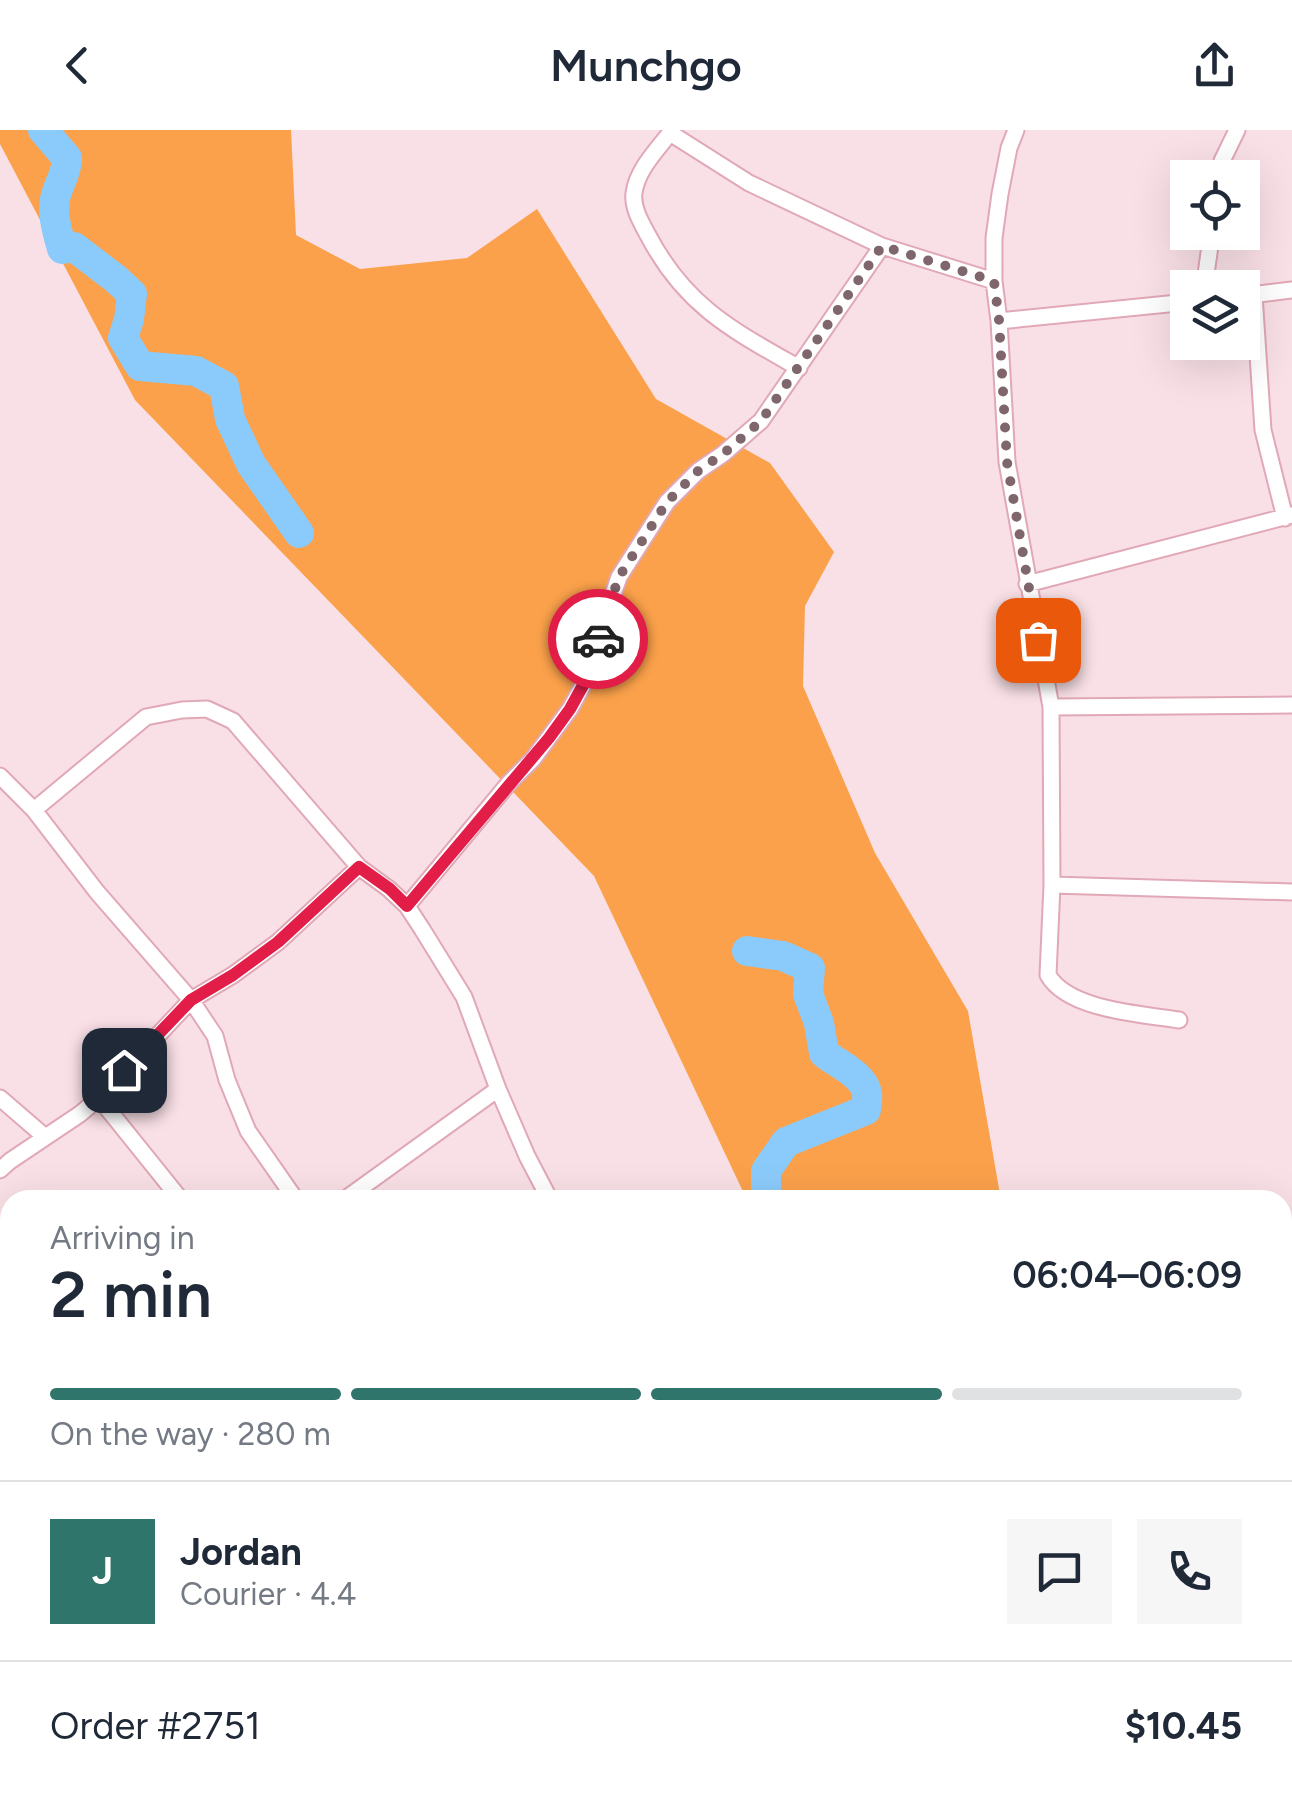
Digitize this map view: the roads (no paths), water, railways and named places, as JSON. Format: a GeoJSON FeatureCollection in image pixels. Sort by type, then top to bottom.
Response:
{"type":"FeatureCollection","features":[{"type":"Feature","properties":{"kind":"street"},"geometry":{"type":"LineString","coordinates":[[1016,130],[1000,194],[994,281],[1007,462],[1052,707],[1048,974],[1054,986],[1071,997],[1178,1020]]}},
{"type":"Feature","properties":{"kind":"street"},"geometry":{"type":"LineString","coordinates":[[1223,160],[1238,130]]}},
{"type":"Feature","properties":{"kind":"street"},"geometry":{"type":"LineString","coordinates":[[799,368],[729,328],[687,293],[654,246],[637,214],[633,195],[642,168],[668,131],[748,182],[882,246],[994,281]]}},
{"type":"Feature","properties":{"kind":"street"},"geometry":{"type":"LineString","coordinates":[[407,906],[533,759],[570,709],[593,667],[596,645],[619,577],[667,502],[698,471],[761,421],[882,246]]}},
{"type":"Feature","properties":{"kind":"street"},"geometry":{"type":"LineString","coordinates":[[1260,294],[1292,290]]}},
{"type":"Feature","properties":{"kind":"street"},"geometry":{"type":"LineString","coordinates":[[999,320],[1170,304]]}},
{"type":"Feature","properties":{"kind":"street"},"geometry":{"type":"LineString","coordinates":[[1027,584],[1288,516],[1263,430],[1255,360]]}},
{"type":"Feature","properties":{"kind":"street"},"geometry":{"type":"LineString","coordinates":[[1052,707],[1292,706]]}},
{"type":"Feature","properties":{"kind":"street"},"geometry":{"type":"LineString","coordinates":[[34,810],[146,718],[182,710],[208,710],[233,721],[359,867],[407,906],[464,997],[498,1089],[545,1190]]}},
{"type":"Feature","properties":{"kind":"street"},"geometry":{"type":"LineString","coordinates":[[0,776],[34,810],[97,892],[191,1000],[215,1036],[227,1080],[248,1131],[289,1190]]}},
{"type":"Feature","properties":{"kind":"street"},"geometry":{"type":"LineString","coordinates":[[0,1170],[99,1098],[191,1000],[278,942],[359,867]]}},
{"type":"Feature","properties":{"kind":"street"},"geometry":{"type":"LineString","coordinates":[[1052,886],[1292,892]]}},
{"type":"Feature","properties":{"kind":"street"},"geometry":{"type":"LineString","coordinates":[[358,1190],[498,1089]]}},
{"type":"Feature","properties":{"kind":"street"},"geometry":{"type":"LineString","coordinates":[[0,1098],[44,1136]]}},
{"type":"Feature","properties":{"kind":"street"},"geometry":{"type":"LineString","coordinates":[[99,1098],[174,1190]]}},
{"type":"Feature","properties":{"kind":"waterway"},"geometry":{"type":"LineString","coordinates":[[43,130],[67,158],[54,205],[62,249],[74,247],[132,294],[123,338],[140,366],[196,371],[224,386],[230,419],[251,464],[299,533]]}},
{"type":"Feature","properties":{"kind":"waterway"},"geometry":{"type":"LineString","coordinates":[[747,951],[783,956],[810,968],[808,994],[819,1023],[824,1053],[855,1075],[867,1094],[866,1110],[786,1142],[766,1171],[766,1190]]}}]}
